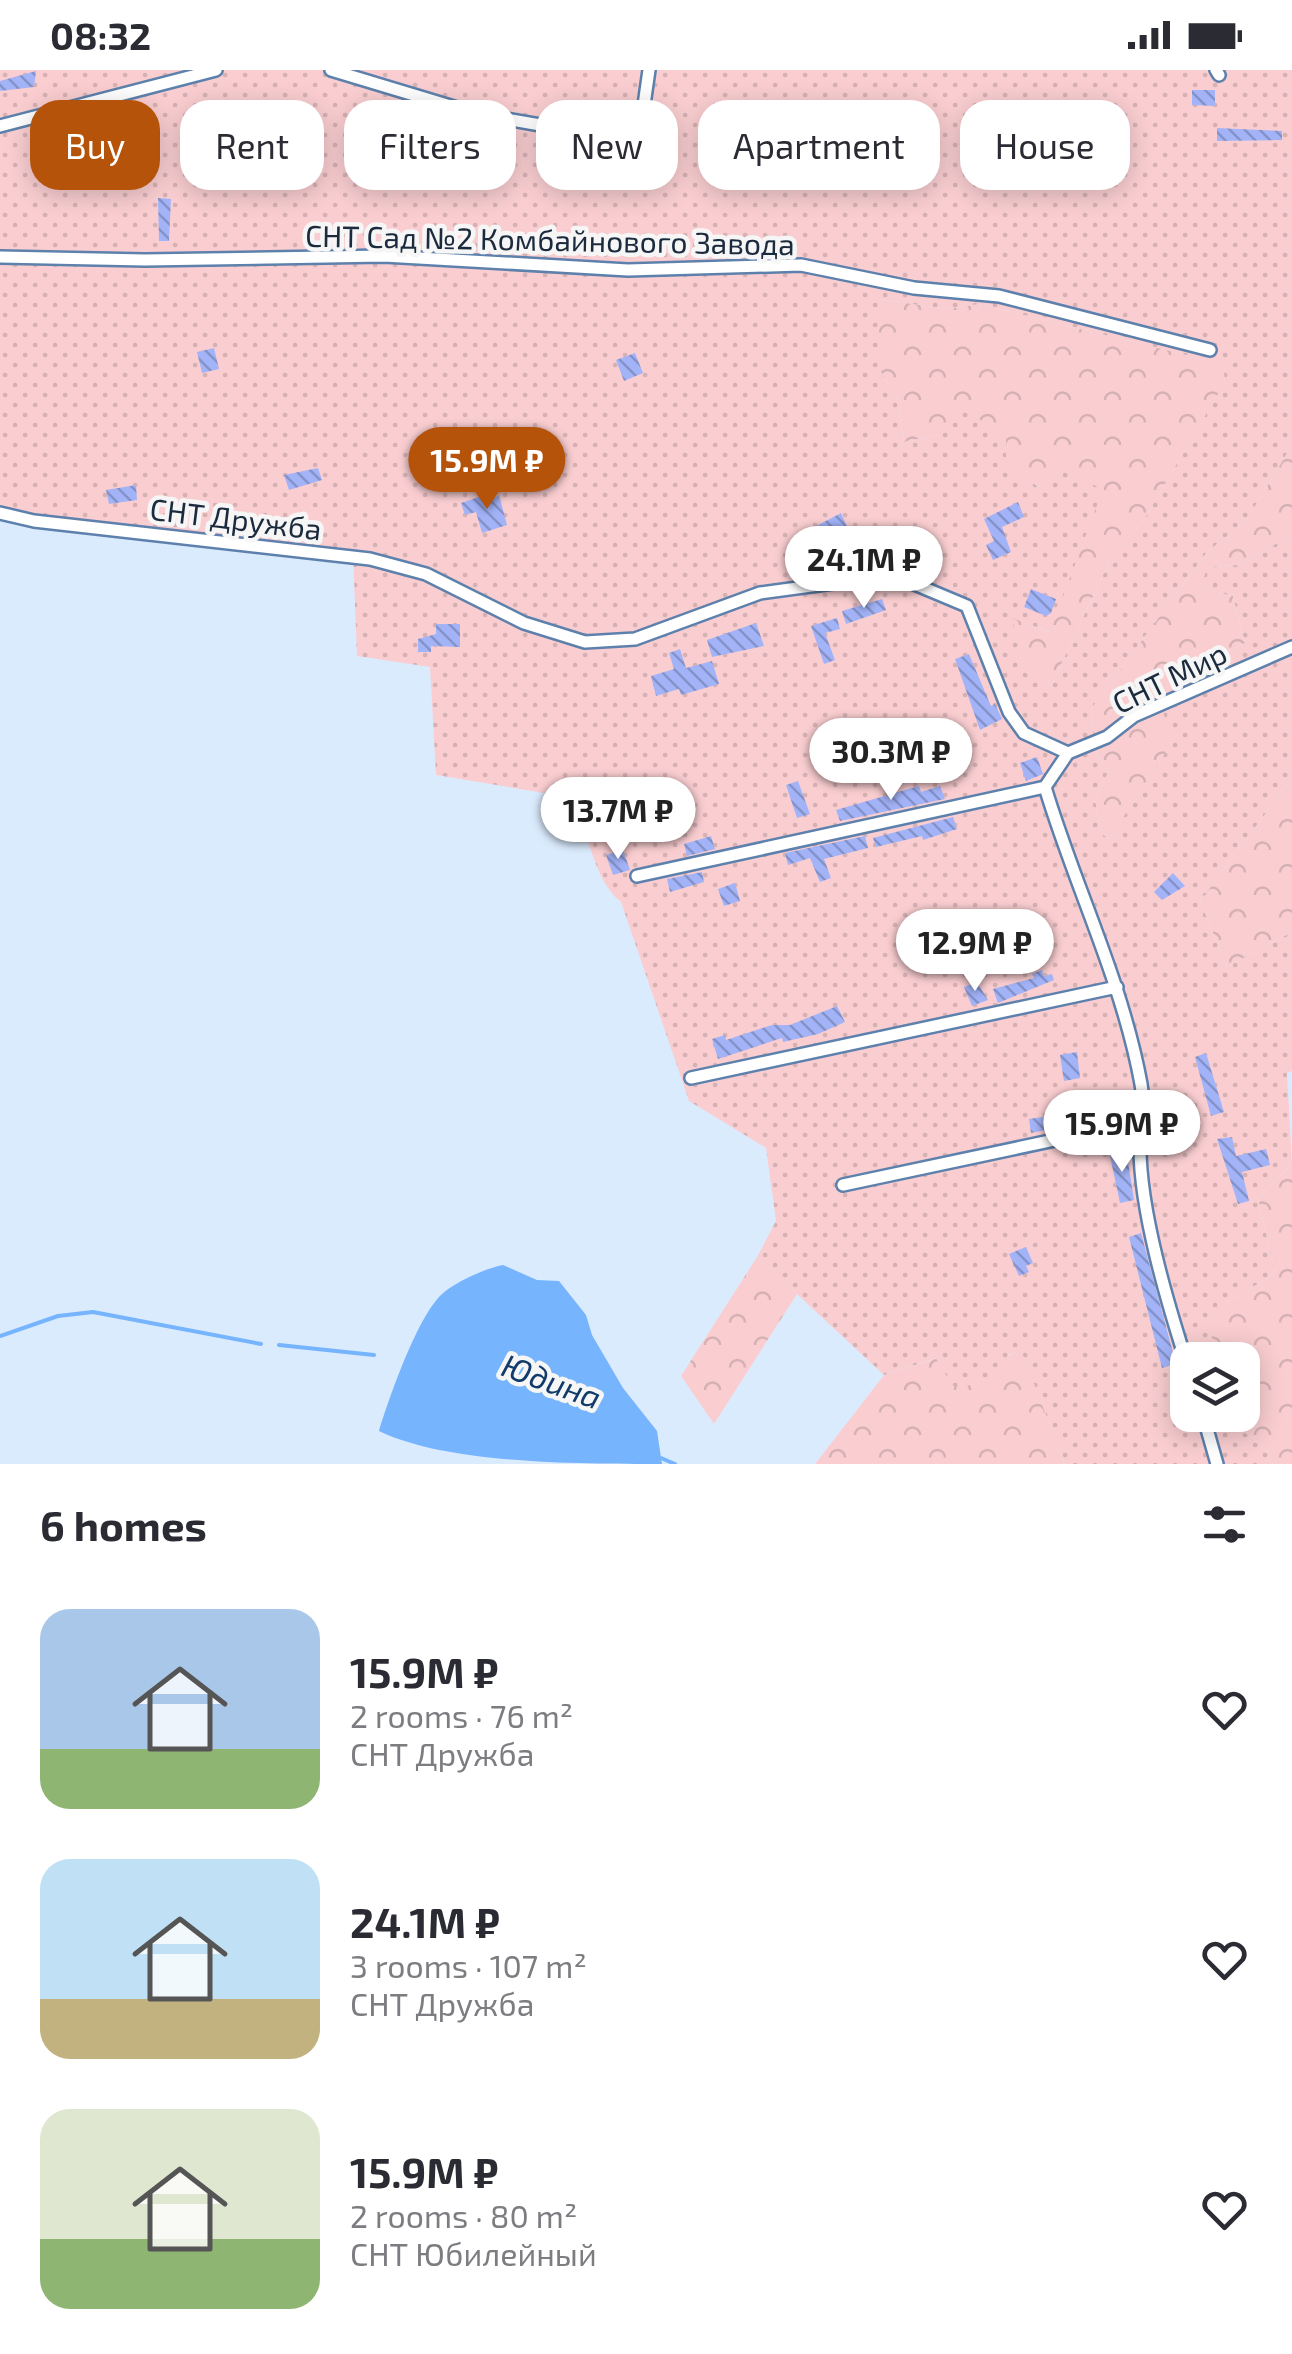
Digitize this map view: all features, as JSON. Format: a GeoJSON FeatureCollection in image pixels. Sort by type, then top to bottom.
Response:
{"type":"FeatureCollection","features":[{"type":"Feature","properties":{"kind":"street"},"geometry":{"type":"LineString","coordinates":[[0,126],[216,70]]}},
{"type":"Feature","properties":{"kind":"street"},"geometry":{"type":"LineString","coordinates":[[331,70],[477,114],[570,130],[636,162],[650,70]]}},
{"type":"Feature","properties":{"kind":"street","name":"СНТ Сад №2 Комбайнового Завода"},"geometry":{"type":"LineString","coordinates":[[0,257],[181,260],[384,256],[628,270],[801,266],[914,288],[999,296],[1210,350]]}},
{"type":"Feature","properties":{"kind":"street","name":"СНТ Дружба"},"geometry":{"type":"LineString","coordinates":[[0,513],[34,522],[370,559],[426,574],[524,623],[585,642],[636,639],[760,593],[893,575],[966,606],[1016,722],[1024,733],[1068,753]]}},
{"type":"Feature","properties":{"kind":"street","name":"СНТ Мир"},"geometry":{"type":"LineString","coordinates":[[1068,753],[1107,737],[1134,716],[1292,646]]}},
{"type":"Feature","properties":{"kind":"street"},"geometry":{"type":"LineString","coordinates":[[637,876],[1045,787],[1068,753]]}},
{"type":"Feature","properties":{"kind":"street"},"geometry":{"type":"LineString","coordinates":[[1045,787],[1116,988],[1141,1081],[1144,1122],[1140,1144],[1160,1266],[1181,1342]]}},
{"type":"Feature","properties":{"kind":"street"},"geometry":{"type":"LineString","coordinates":[[692,1078],[1116,988]]}},
{"type":"Feature","properties":{"kind":"street"},"geometry":{"type":"LineString","coordinates":[[843,1185],[1144,1122]]}},
{"type":"Feature","properties":{"kind":"street"},"geometry":{"type":"LineString","coordinates":[[1208,1432],[1217,1464]]}},
{"type":"Feature","properties":{"kind":"green space"},"geometry":{"type":"Polygon","coordinates":[[[0,70],[1292,70],[1292,445],[1246,521],[1207,552],[1091,709],[1095,751],[1108,772],[1095,800],[1101,833],[1109,839],[1179,732],[1167,727],[1157,688],[1245,643],[1233,596],[1201,588],[1207,567],[1238,565],[1292,535],[1292,778],[1200,901],[1227,967],[1292,932],[1292,1071],[1287,1073],[1292,1164],[1258,1198],[1275,1273],[1227,1303],[1209,1324],[1213,1342],[1170,1342],[1170,1432],[1244,1432],[1265,1446],[1271,1464],[1065,1464],[1021,1350],[1008,1355],[1000,1372],[960,1389],[952,1385],[936,1358],[884,1375],[757,1257],[776,1221],[766,1148],[689,1101],[621,902],[602,878],[572,808],[562,796],[436,775],[430,667],[357,656],[353,553],[36,516],[0,508],[0,70]],[[879,299],[879,369],[896,395],[904,442],[939,435],[966,409],[1006,439],[1006,467],[1039,487],[1059,470],[1103,489],[1050,632],[1012,618],[1024,672],[1051,686],[1111,558],[1145,518],[1225,382],[1223,364],[979,304],[947,309],[879,299]]]}},
{"type":"Feature","properties":{"kind":"green space"},"geometry":{"type":"Polygon","coordinates":[[[879,299],[947,309],[979,304],[1224,364],[1225,383],[1145,518],[1111,558],[1051,686],[1024,673],[1011,617],[1049,632],[1059,470],[1040,487],[939,435],[904,442],[896,395],[879,369],[879,299]]]}},
{"type":"Feature","properties":{"kind":"green space"},"geometry":{"type":"Polygon","coordinates":[[[1292,445],[1292,535],[1238,565],[1208,567],[1202,588],[1233,596],[1245,643],[1158,688],[1180,731],[1109,839],[1101,833],[1095,800],[1108,772],[1095,751],[1091,709],[1207,552],[1246,521],[1292,445]]]}},
{"type":"Feature","properties":{"kind":"green space"},"geometry":{"type":"Polygon","coordinates":[[[1292,778],[1292,932],[1227,967],[1200,901],[1292,778]]]}},
{"type":"Feature","properties":{"kind":"green space"},"geometry":{"type":"Polygon","coordinates":[[[1292,1164],[1292,1464],[1271,1464],[1265,1446],[1244,1432],[1260,1432],[1260,1342],[1212,1342],[1208,1325],[1227,1303],[1275,1273],[1258,1198],[1292,1164]]]}},
{"type":"Feature","properties":{"kind":"green space"},"geometry":{"type":"Polygon","coordinates":[[[757,1257],[797,1294],[714,1424],[681,1376],[757,1257]]]}},
{"type":"Feature","properties":{"kind":"green space"},"geometry":{"type":"Polygon","coordinates":[[[1021,1349],[1065,1464],[815,1464],[884,1375],[937,1358],[952,1385],[1021,1349]]]}},
{"type":"Feature","properties":{"kind":"water"},"geometry":{"type":"Polygon","coordinates":[[[503,1265],[537,1280],[559,1281],[586,1315],[592,1335],[623,1388],[657,1431],[662,1464],[476,1456],[407,1442],[379,1431],[405,1359],[432,1306],[453,1286],[503,1265]]]}},
{"type":"Feature","properties":{"kind":"building"},"geometry":{"type":"Polygon","coordinates":[[[36,71],[34,87],[0,91],[0,81],[36,71]]]}},
{"type":"Feature","properties":{"kind":"building"},"geometry":{"type":"Polygon","coordinates":[[[1192,90],[1215,90],[1215,106],[1192,105],[1192,90]]]}},
{"type":"Feature","properties":{"kind":"building"},"geometry":{"type":"Polygon","coordinates":[[[1217,128],[1282,131],[1282,140],[1217,141],[1217,128]]]}},
{"type":"Feature","properties":{"kind":"building"},"geometry":{"type":"Polygon","coordinates":[[[158,198],[171,199],[169,241],[159,241],[158,198]]]}},
{"type":"Feature","properties":{"kind":"building"},"geometry":{"type":"Polygon","coordinates":[[[214,348],[219,369],[202,373],[197,352],[214,348]]]}},
{"type":"Feature","properties":{"kind":"building"},"geometry":{"type":"Polygon","coordinates":[[[635,353],[643,373],[624,381],[616,360],[635,353]]]}},
{"type":"Feature","properties":{"kind":"building"},"geometry":{"type":"Polygon","coordinates":[[[318,468],[322,480],[289,490],[284,475],[318,468]]]}},
{"type":"Feature","properties":{"kind":"building"},"geometry":{"type":"Polygon","coordinates":[[[136,485],[137,500],[109,504],[106,490],[136,485]]]}},
{"type":"Feature","properties":{"kind":"building"},"geometry":{"type":"Polygon","coordinates":[[[491,493],[493,499],[499,495],[507,525],[482,533],[476,512],[465,515],[461,503],[491,493]]]}},
{"type":"Feature","properties":{"kind":"building"},"geometry":{"type":"Polygon","coordinates":[[[1018,502],[1024,517],[1002,527],[1011,552],[993,560],[986,545],[994,541],[984,519],[1018,502]]]}},
{"type":"Feature","properties":{"kind":"building"},"geometry":{"type":"Polygon","coordinates":[[[841,513],[848,529],[820,541],[828,561],[815,566],[805,532],[841,513]]]}},
{"type":"Feature","properties":{"kind":"building"},"geometry":{"type":"Polygon","coordinates":[[[1031,589],[1056,599],[1051,613],[1046,616],[1024,607],[1031,589]]]}},
{"type":"Feature","properties":{"kind":"building"},"geometry":{"type":"Polygon","coordinates":[[[882,599],[886,610],[846,624],[842,611],[882,599]]]}},
{"type":"Feature","properties":{"kind":"building"},"geometry":{"type":"Polygon","coordinates":[[[837,618],[840,629],[825,633],[835,660],[824,664],[811,626],[837,618]]]}},
{"type":"Feature","properties":{"kind":"building"},"geometry":{"type":"Polygon","coordinates":[[[756,623],[764,646],[712,657],[707,640],[756,623]]]}},
{"type":"Feature","properties":{"kind":"building"},"geometry":{"type":"Polygon","coordinates":[[[436,624],[460,624],[460,647],[431,646],[431,652],[418,652],[418,639],[436,634],[436,624]]]}},
{"type":"Feature","properties":{"kind":"building"},"geometry":{"type":"Polygon","coordinates":[[[680,649],[686,668],[712,661],[719,684],[681,695],[679,689],[656,696],[651,676],[674,669],[669,653],[680,649]]]}},
{"type":"Feature","properties":{"kind":"building"},"geometry":{"type":"Polygon","coordinates":[[[969,654],[991,706],[995,704],[1002,719],[980,730],[955,659],[969,654]]]}},
{"type":"Feature","properties":{"kind":"building"},"geometry":{"type":"Polygon","coordinates":[[[1037,757],[1043,774],[1026,781],[1020,763],[1037,757]]]}},
{"type":"Feature","properties":{"kind":"building"},"geometry":{"type":"Polygon","coordinates":[[[798,781],[810,814],[797,818],[786,785],[798,781]]]}},
{"type":"Feature","properties":{"kind":"building"},"geometry":{"type":"Polygon","coordinates":[[[919,786],[921,792],[940,786],[945,799],[840,821],[836,810],[919,786]]]}},
{"type":"Feature","properties":{"kind":"building"},"geometry":{"type":"Polygon","coordinates":[[[953,817],[957,829],[923,840],[922,836],[876,847],[873,838],[953,817]]]}},
{"type":"Feature","properties":{"kind":"building"},"geometry":{"type":"Polygon","coordinates":[[[711,836],[715,849],[687,856],[684,844],[711,836]]]}},
{"type":"Feature","properties":{"kind":"building"},"geometry":{"type":"Polygon","coordinates":[[[865,836],[868,848],[824,859],[831,878],[820,882],[810,858],[788,865],[785,853],[865,836]]]}},
{"type":"Feature","properties":{"kind":"building"},"geometry":{"type":"Polygon","coordinates":[[[623,850],[630,870],[613,875],[606,855],[623,850]]]}},
{"type":"Feature","properties":{"kind":"building"},"geometry":{"type":"Polygon","coordinates":[[[702,872],[704,882],[670,892],[667,879],[702,872]]]}},
{"type":"Feature","properties":{"kind":"building"},"geometry":{"type":"Polygon","coordinates":[[[1173,873],[1185,886],[1162,900],[1154,892],[1173,873]]]}},
{"type":"Feature","properties":{"kind":"building"},"geometry":{"type":"Polygon","coordinates":[[[735,883],[740,901],[724,906],[718,889],[735,883]]]}},
{"type":"Feature","properties":{"kind":"building"},"geometry":{"type":"Polygon","coordinates":[[[1042,970],[1044,976],[1052,974],[1054,980],[998,1003],[993,989],[1034,978],[1032,974],[1042,970]]]}},
{"type":"Feature","properties":{"kind":"building"},"geometry":{"type":"Polygon","coordinates":[[[977,982],[988,1000],[972,1006],[964,987],[977,982]]]}},
{"type":"Feature","properties":{"kind":"building"},"geometry":{"type":"Polygon","coordinates":[[[837,1006],[845,1022],[818,1034],[783,1042],[782,1038],[718,1059],[712,1039],[725,1035],[726,1040],[772,1025],[790,1025],[837,1006]]]}},
{"type":"Feature","properties":{"kind":"building"},"geometry":{"type":"Polygon","coordinates":[[[1077,1052],[1080,1078],[1064,1081],[1060,1055],[1077,1052]]]}},
{"type":"Feature","properties":{"kind":"building"},"geometry":{"type":"Polygon","coordinates":[[[1206,1053],[1224,1112],[1211,1116],[1195,1057],[1206,1053]]]}},
{"type":"Feature","properties":{"kind":"building"},"geometry":{"type":"Polygon","coordinates":[[[1128,1094],[1131,1113],[1098,1121],[1094,1097],[1128,1094]]]}},
{"type":"Feature","properties":{"kind":"building"},"geometry":{"type":"Polygon","coordinates":[[[1069,1113],[1071,1125],[1031,1133],[1029,1119],[1069,1113]]]}},
{"type":"Feature","properties":{"kind":"building"},"geometry":{"type":"Polygon","coordinates":[[[1232,1137],[1236,1156],[1266,1149],[1270,1165],[1242,1172],[1249,1201],[1238,1204],[1217,1139],[1232,1137]]]}},
{"type":"Feature","properties":{"kind":"building"},"geometry":{"type":"Polygon","coordinates":[[[1126,1148],[1134,1200],[1120,1203],[1109,1151],[1126,1148]]]}},
{"type":"Feature","properties":{"kind":"building"},"geometry":{"type":"Polygon","coordinates":[[[1141,1233],[1170,1342],[1170,1366],[1162,1368],[1129,1237],[1141,1233]]]}},
{"type":"Feature","properties":{"kind":"building"},"geometry":{"type":"Polygon","coordinates":[[[1026,1247],[1033,1263],[1026,1266],[1029,1272],[1019,1276],[1009,1254],[1026,1247]]]}},
{"type":"Feature","properties":{"kind":"waterway","name":"Юдина"},"geometry":{"type":"LineString","coordinates":[[0,1336],[58,1316],[93,1312],[261,1344]]}},
{"type":"Feature","properties":{"kind":"waterway","name":"Юдина"},"geometry":{"type":"LineString","coordinates":[[279,1345],[374,1355]]}},
{"type":"Feature","properties":{"kind":"waterway","name":"Юдина"},"geometry":{"type":"LineString","coordinates":[[661,1458],[675,1464]]}}]}
